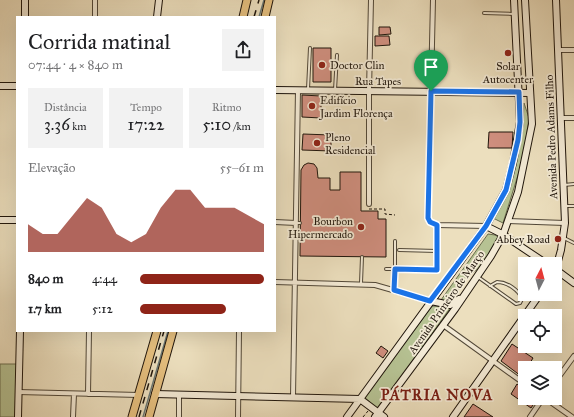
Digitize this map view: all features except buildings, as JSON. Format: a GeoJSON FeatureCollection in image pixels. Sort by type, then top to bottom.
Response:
{"type":"FeatureCollection","features":[{"type":"Feature","properties":{"kind":"main road"},"geometry":{"type":"LineString","coordinates":[[25,0],[25,16]]}},
{"type":"Feature","properties":{"kind":"main road"},"geometry":{"type":"LineString","coordinates":[[157,16],[159,0]]}},
{"type":"Feature","properties":{"kind":"main road"},"geometry":{"type":"LineString","coordinates":[[242,16],[247,0]]}},
{"type":"Feature","properties":{"kind":"main road"},"geometry":{"type":"LineString","coordinates":[[265,16],[269,0]]}},
{"type":"Feature","properties":{"kind":"main road","name":"Avenida Primeiro de Março"},"geometry":{"type":"LineString","coordinates":[[347,417],[486,226],[506,190],[513,163],[520,122],[514,0]]}},
{"type":"Feature","properties":{"kind":"main road","name":"Avenida Primeiro de Março"},"geometry":{"type":"LineString","coordinates":[[377,415],[443,326],[477,277],[503,235],[508,221],[518,192],[530,140],[532,124],[525,0]]}},
{"type":"Feature","properties":{"kind":"main road","name":"Avenida Pedro Adams Filho"},"geometry":{"type":"LineString","coordinates":[[556,0],[565,223],[558,257]]}},
{"type":"Feature","properties":{"kind":"main road"},"geometry":{"type":"LineString","coordinates":[[0,86],[16,86]]}},
{"type":"Feature","properties":{"kind":"main road","name":"Rua Tapes"},"geometry":{"type":"LineString","coordinates":[[276,90],[530,92]]}},
{"type":"Feature","properties":{"kind":"main road"},"geometry":{"type":"LineString","coordinates":[[0,220],[16,220]]}},
{"type":"Feature","properties":{"kind":"main road"},"geometry":{"type":"LineString","coordinates":[[486,226],[503,235],[536,257]]}},
{"type":"Feature","properties":{"kind":"main road"},"geometry":{"type":"LineString","coordinates":[[562,275],[574,283]]}},
{"type":"Feature","properties":{"kind":"main road"},"geometry":{"type":"LineString","coordinates":[[430,301],[447,305],[454,303],[477,277]]}},
{"type":"Feature","properties":{"kind":"main road"},"geometry":{"type":"LineString","coordinates":[[453,417],[535,301]]}},
{"type":"Feature","properties":{"kind":"main road"},"geometry":{"type":"LineString","coordinates":[[18,417],[20,332]]}},
{"type":"Feature","properties":{"kind":"main road"},"geometry":{"type":"LineString","coordinates":[[132,417],[156,332]]}},
{"type":"Feature","properties":{"kind":"main road"},"geometry":{"type":"LineString","coordinates":[[148,417],[173,332]]}},
{"type":"Feature","properties":{"kind":"main road"},"geometry":{"type":"LineString","coordinates":[[155,394],[360,399],[371,407],[377,415],[384,417]]}},
{"type":"Feature","properties":{"kind":"street"},"geometry":{"type":"LineString","coordinates":[[95,16],[96,0]]}},
{"type":"Feature","properties":{"kind":"street"},"geometry":{"type":"LineString","coordinates":[[369,204],[371,0]]}},
{"type":"Feature","properties":{"kind":"street"},"geometry":{"type":"LineString","coordinates":[[433,0],[429,220],[433,224],[437,225],[486,226]]}},
{"type":"Feature","properties":{"kind":"street"},"geometry":{"type":"LineString","coordinates":[[558,50],[574,50]]}},
{"type":"Feature","properties":{"kind":"street"},"geometry":{"type":"LineString","coordinates":[[293,397],[298,223],[298,90]]}},
{"type":"Feature","properties":{"kind":"street"},"geometry":{"type":"LineString","coordinates":[[560,118],[574,118]]}},
{"type":"Feature","properties":{"kind":"street"},"geometry":{"type":"LineString","coordinates":[[508,221],[565,223]]}},
{"type":"Feature","properties":{"kind":"street"},"geometry":{"type":"LineString","coordinates":[[276,222],[298,223]]}},
{"type":"Feature","properties":{"kind":"street"},"geometry":{"type":"LineString","coordinates":[[276,282],[375,285],[430,301]]}},
{"type":"Feature","properties":{"kind":"street"},"geometry":{"type":"LineString","coordinates":[[443,326],[518,379]]}},
{"type":"Feature","properties":{"kind":"street"},"geometry":{"type":"LineString","coordinates":[[88,394],[90,332]]}},
{"type":"Feature","properties":{"kind":"street"},"geometry":{"type":"LineString","coordinates":[[238,417],[239,332]]}},
{"type":"Feature","properties":{"kind":"street"},"geometry":{"type":"LineString","coordinates":[[562,372],[574,356]]}},
{"type":"Feature","properties":{"kind":"street"},"geometry":{"type":"LineString","coordinates":[[18,392],[139,395]]}},
{"type":"Feature","properties":{"kind":"street"},"geometry":{"type":"LineString","coordinates":[[73,417],[74,394]]}},
{"type":"Feature","properties":{"kind":"street"},"geometry":{"type":"LineString","coordinates":[[179,394],[179,417]]}},
{"type":"Feature","properties":{"kind":"street"},"geometry":{"type":"LineString","coordinates":[[530,417],[539,405]]}},
{"type":"Feature","properties":{"kind":"street"},"geometry":{"type":"LineString","coordinates":[[554,405],[572,417]]}},
{"type":"Feature","properties":{"kind":"lane"},"geometry":{"type":"LineString","coordinates":[[484,13],[515,14]]}},
{"type":"Feature","properties":{"kind":"lane"},"geometry":{"type":"LineString","coordinates":[[308,90],[310,48]]}},
{"type":"Feature","properties":{"kind":"lane"},"geometry":{"type":"LineString","coordinates":[[335,91],[337,54]]}},
{"type":"Feature","properties":{"kind":"lane"},"geometry":{"type":"LineString","coordinates":[[563,185],[574,184]]}},
{"type":"Feature","properties":{"kind":"lane"},"geometry":{"type":"LineString","coordinates":[[564,206],[574,206]]}},
{"type":"Feature","properties":{"kind":"lane"},"geometry":{"type":"LineString","coordinates":[[386,269],[437,270],[437,225]]}},
{"type":"Feature","properties":{"kind":"lane"},"geometry":{"type":"LineString","coordinates":[[563,237],[574,243]]}},
{"type":"Feature","properties":{"kind":"lane"},"geometry":{"type":"LineString","coordinates":[[394,290],[395,241]]}},
{"type":"Feature","properties":{"kind":"lane"},"geometry":{"type":"LineString","coordinates":[[399,250],[437,251]]}},
{"type":"Feature","properties":{"kind":"lane"},"geometry":{"type":"LineString","coordinates":[[361,284],[362,257]]}},
{"type":"Feature","properties":{"kind":"lane"},"geometry":{"type":"LineString","coordinates":[[477,277],[490,286],[516,304],[520,303],[522,299],[521,295],[506,284],[497,282],[490,286]]}},
{"type":"Feature","properties":{"kind":"path"},"geometry":{"type":"LineString","coordinates":[[369,204],[369,209],[385,209],[386,214],[395,215]]}},
{"type":"Feature","properties":{"kind":"path"},"geometry":{"type":"LineString","coordinates":[[363,417],[371,407]]}},
{"type":"Feature","properties":{"kind":"green space"},"geometry":{"type":"Polygon","coordinates":[[[524,103],[529,118],[523,159],[503,223],[493,218],[509,188],[518,157],[523,124],[524,103]]]}},
{"type":"Feature","properties":{"kind":"green space"},"geometry":{"type":"Polygon","coordinates":[[[488,234],[495,235],[500,238],[484,263],[463,282],[455,296],[448,301],[441,300],[488,234]]]}},
{"type":"Feature","properties":{"kind":"green space"},"geometry":{"type":"Polygon","coordinates":[[[432,306],[451,307],[378,409],[364,397],[432,306]]]}},
{"type":"Feature","properties":{"kind":"green space"},"geometry":{"type":"Polygon","coordinates":[[[0,364],[18,364],[17,417],[0,417],[0,364]]]}},
{"type":"Feature","properties":{"kind":"waterway"},"geometry":{"type":"LineString","coordinates":[[259,16],[264,0]]}},
{"type":"Feature","properties":{"kind":"waterway"},"geometry":{"type":"LineString","coordinates":[[143,417],[168,332]]}},
{"type":"Feature","properties":{"kind":"railway"},"geometry":{"type":"LineString","coordinates":[[254,16],[259,0]]}},
{"type":"Feature","properties":{"kind":"railway"},"geometry":{"type":"LineString","coordinates":[[139,417],[164,332]]}},
{"type":"Feature","properties":{"kind":"place","name":"Solar Autocenter"},"geometry":{"type":"Point","coordinates":[508,53]}},
{"type":"Feature","properties":{"kind":"place","name":"Doctor Clin"},"geometry":{"type":"Point","coordinates":[322,65]}},
{"type":"Feature","properties":{"kind":"place","name":"Edifício Jardim Florença"},"geometry":{"type":"Point","coordinates":[312,106]}},
{"type":"Feature","properties":{"kind":"place","name":"Pleno Residencial"},"geometry":{"type":"Point","coordinates":[317,143]}},
{"type":"Feature","properties":{"kind":"place","name":"Bourbon Hipermercado"},"geometry":{"type":"Point","coordinates":[361,227]}},
{"type":"Feature","properties":{"kind":"place","name":"Abbey Road"},"geometry":{"type":"Point","coordinates":[558,239]}},
{"type":"Feature","properties":{"kind":"district","name":"PÁTRIA NOVA"},"geometry":{"type":"Point","coordinates":[437,395]}},
{"type":"Feature","properties":{"kind":"route"},"geometry":{"type":"LineString","coordinates":[[431,91],[519,92],[520,122],[518,140],[506,190],[486,226],[430,301],[394,290],[394,278],[395,269],[437,270],[437,225],[430,222],[428,218],[431,91]]}}]}
